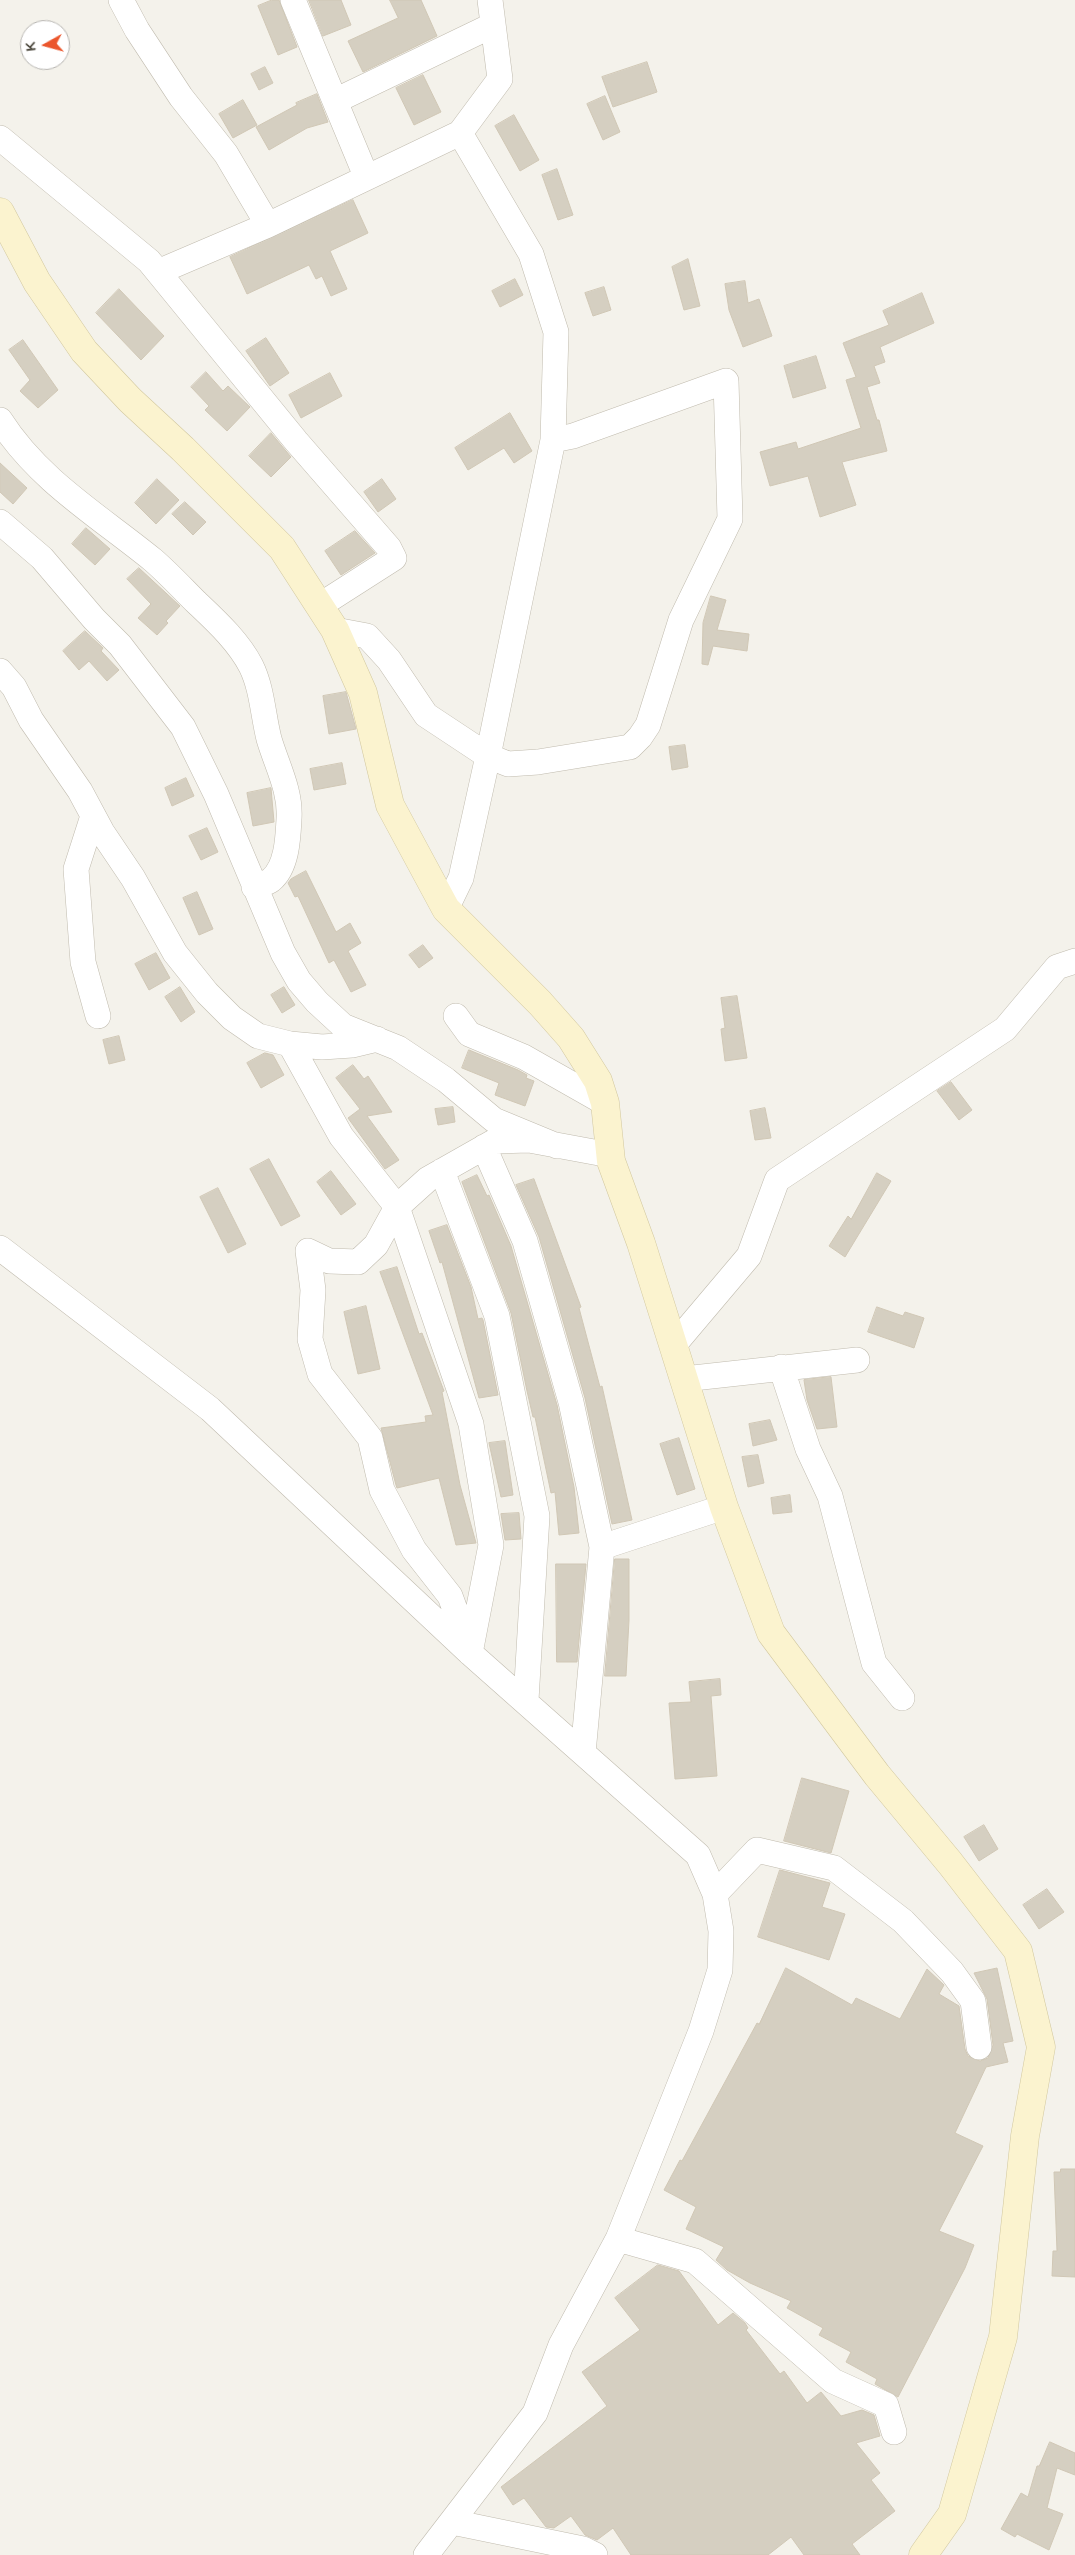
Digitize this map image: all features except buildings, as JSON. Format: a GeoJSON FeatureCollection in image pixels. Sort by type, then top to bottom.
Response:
{"type":"FeatureCollection","features":[{"type":"Feature","properties":{"kind":"main road"},"geometry":{"type":"LineString","coordinates":[[0,212],[36,282],[84,351],[130,400],[184,449],[282,548],[320,606],[334,630],[363,692],[390,805],[446,910],[540,1003],[571,1038],[598,1081],[605,1103],[610,1155],[724,1506],[771,1633],[877,1775],[950,1863],[1018,1951],[1041,2047],[1025,2136],[1003,2336],[952,2514],[923,2555]]}},
{"type":"Feature","properties":{"kind":"street"},"geometry":{"type":"LineString","coordinates":[[121,0],[137,30],[181,97],[226,154],[268,225]]}},
{"type":"Feature","properties":{"kind":"street"},"geometry":{"type":"LineString","coordinates":[[293,0],[366,176]]}},
{"type":"Feature","properties":{"kind":"street"},"geometry":{"type":"LineString","coordinates":[[158,272],[268,225],[366,176],[460,133],[500,79],[490,0]]}},
{"type":"Feature","properties":{"kind":"street"},"geometry":{"type":"LineString","coordinates":[[335,101],[493,25]]}},
{"type":"Feature","properties":{"kind":"street"},"geometry":{"type":"LineString","coordinates":[[446,910],[461,878],[553,440],[556,332],[530,254],[460,133]]}},
{"type":"Feature","properties":{"kind":"street"},"geometry":{"type":"LineString","coordinates":[[0,138],[149,261],[296,441],[389,548],[394,558],[320,606]]}},
{"type":"Feature","properties":{"kind":"street"},"geometry":{"type":"LineString","coordinates":[[334,630],[367,636],[389,660],[426,715],[488,756],[508,764],[538,762],[630,747],[648,725],[681,620],[730,519],[726,381],[572,436],[553,440]]}},
{"type":"Feature","properties":{"kind":"street"},"geometry":{"type":"LineString","coordinates":[[0,420],[12,439],[32,461],[84,508],[154,561],[218,623],[250,665],[259,686],[270,741],[281,770],[290,808],[288,838],[281,867],[271,880],[254,887]]}},
{"type":"Feature","properties":{"kind":"street"},"geometry":{"type":"LineString","coordinates":[[0,522],[42,558],[94,619],[120,645],[183,727],[216,794],[254,887],[283,953],[298,981],[343,1026],[398,1048],[446,1080],[494,1120],[557,1146]]}},
{"type":"Feature","properties":{"kind":"street"},"geometry":{"type":"LineString","coordinates":[[0,670],[14,686],[31,720],[80,791],[93,816],[133,878],[175,953],[207,993],[232,1018],[258,1036],[290,1044],[322,1047],[352,1045],[377,1039]]}},
{"type":"Feature","properties":{"kind":"street"},"geometry":{"type":"LineString","coordinates":[[93,816],[76,869],[82,962],[98,1016]]}},
{"type":"Feature","properties":{"kind":"street"},"geometry":{"type":"LineString","coordinates":[[673,1346],[749,1256],[777,1180],[1004,1029],[1057,967],[1075,961]]}},
{"type":"Feature","properties":{"kind":"street"},"geometry":{"type":"LineString","coordinates":[[456,1016],[469,1034],[524,1057],[605,1103]]}},
{"type":"Feature","properties":{"kind":"street"},"geometry":{"type":"LineString","coordinates":[[290,1044],[341,1136],[397,1207],[471,1424],[491,1545],[470,1653]]}},
{"type":"Feature","properties":{"kind":"street"},"geometry":{"type":"LineString","coordinates":[[470,1653],[450,1596],[414,1550],[382,1490],[370,1438],[320,1374],[310,1339],[313,1290],[308,1252],[329,1262],[358,1262],[376,1244],[397,1207],[428,1179],[495,1141],[529,1140],[610,1155]]}},
{"type":"Feature","properties":{"kind":"street"},"geometry":{"type":"LineString","coordinates":[[484,1147],[525,1241],[571,1402],[602,1547],[583,1753]]}},
{"type":"Feature","properties":{"kind":"street"},"geometry":{"type":"LineString","coordinates":[[442,1171],[497,1316],[537,1516],[526,1700]]}},
{"type":"Feature","properties":{"kind":"street"},"geometry":{"type":"LineString","coordinates":[[0,1248],[210,1409],[470,1653],[526,1700],[698,1855],[715,1894],[720,1931],[720,1970],[701,2031],[618,2239],[561,2344],[535,2413],[426,2555]]}},
{"type":"Feature","properties":{"kind":"street"},"geometry":{"type":"LineString","coordinates":[[684,1379],[857,1360]]}},
{"type":"Feature","properties":{"kind":"street"},"geometry":{"type":"LineString","coordinates":[[780,1367],[808,1449],[830,1496],[874,1663],[902,1698]]}},
{"type":"Feature","properties":{"kind":"street"},"geometry":{"type":"LineString","coordinates":[[602,1547],[724,1506]]}},
{"type":"Feature","properties":{"kind":"street"},"geometry":{"type":"LineString","coordinates":[[715,1894],[757,1850],[834,1868],[903,1920],[952,1972],[973,2001],[979,2047]]}},
{"type":"Feature","properties":{"kind":"street"},"geometry":{"type":"LineString","coordinates":[[618,2239],[695,2261],[833,2381],[886,2405],[894,2432]]}},
{"type":"Feature","properties":{"kind":"street"},"geometry":{"type":"LineString","coordinates":[[452,2522],[583,2549],[595,2555]]}}]}
